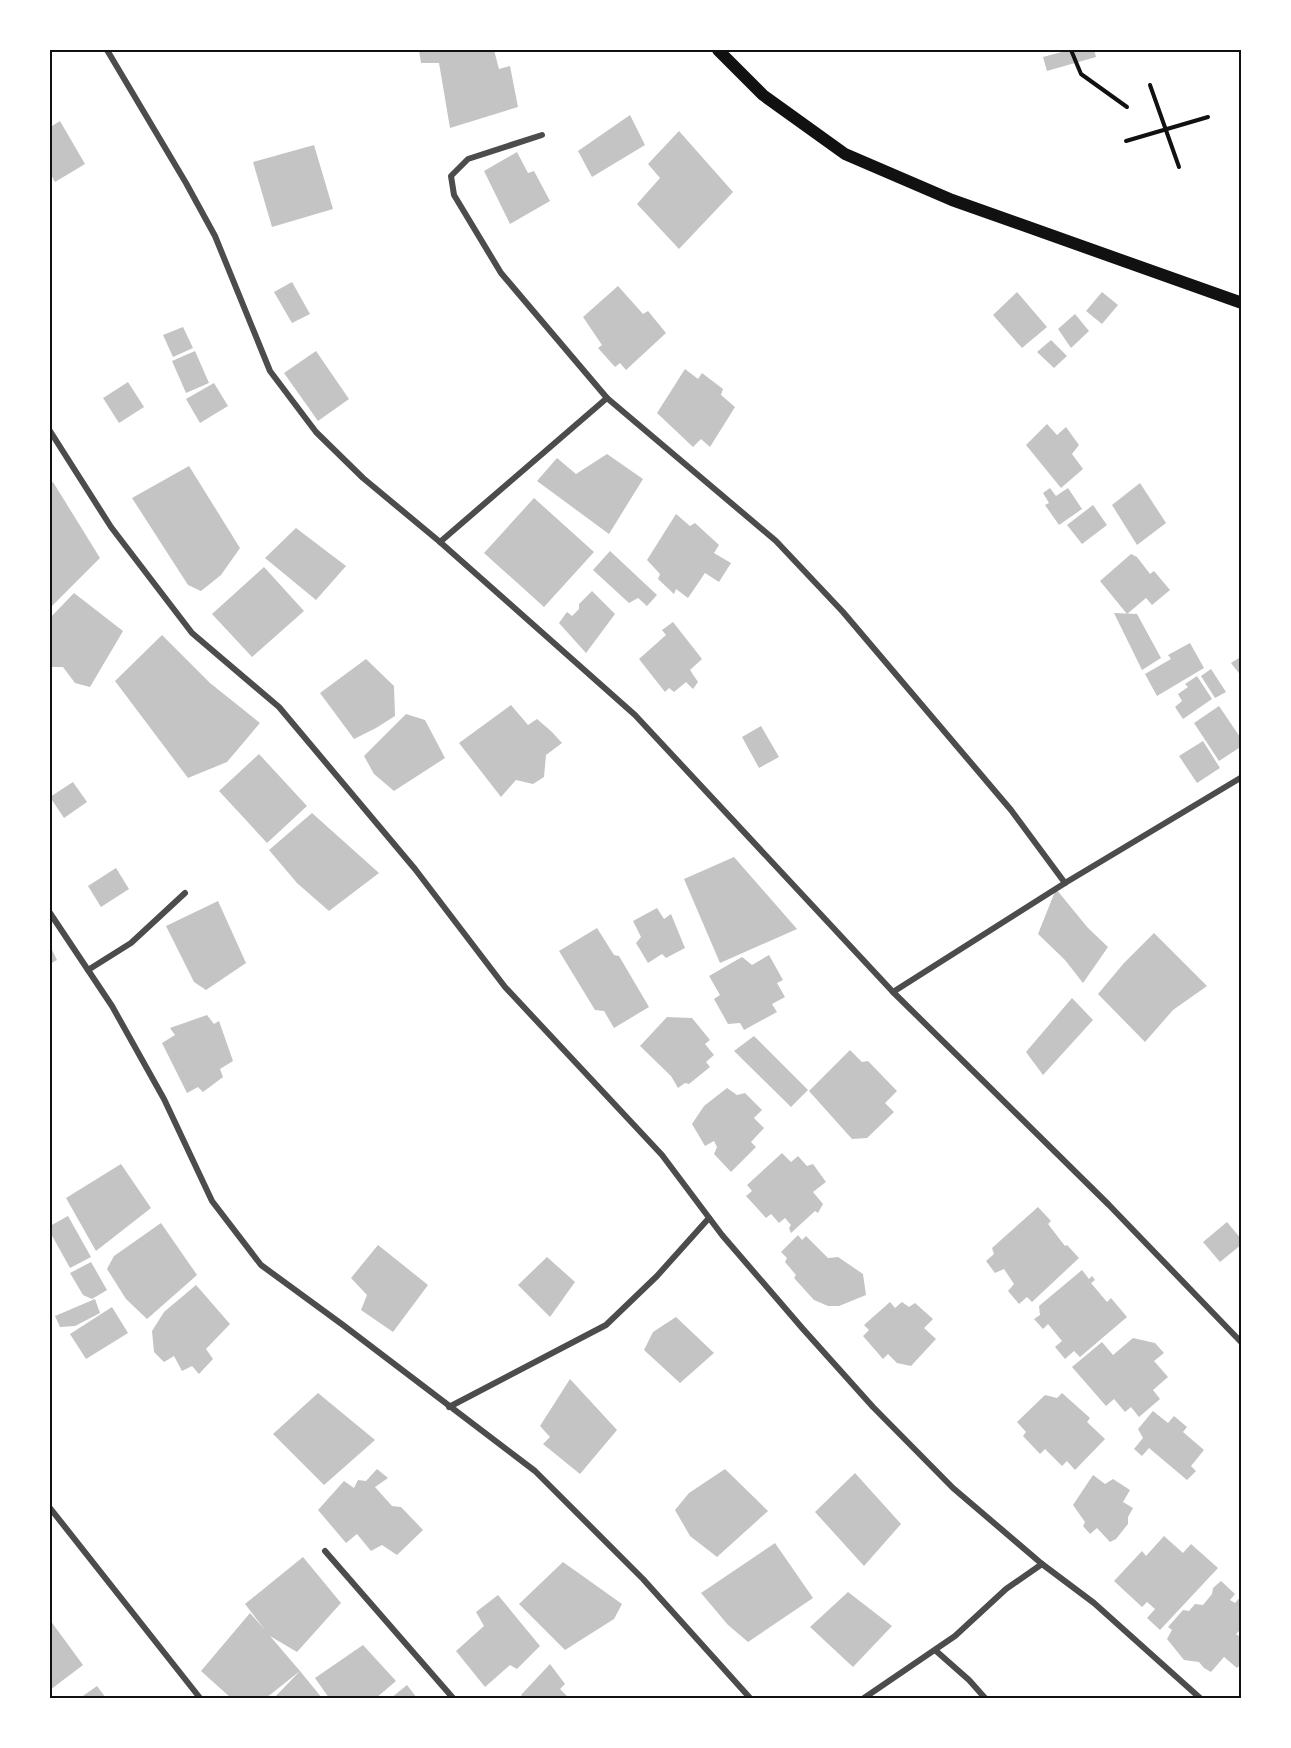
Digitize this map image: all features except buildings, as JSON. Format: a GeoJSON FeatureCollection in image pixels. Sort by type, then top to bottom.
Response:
{"type":"FeatureCollection","features":[{"type":"Feature","properties":{"kind":"main road"},"geometry":{"type":"LineString","coordinates":[[718,50],[763,95],[844,154],[952,200],[1242,303]]}},
{"type":"Feature","properties":{"kind":"street"},"geometry":{"type":"LineString","coordinates":[[107,50],[215,236],[270,371],[316,432],[363,478],[440,542],[635,715],[893,992],[1109,1205],[1242,1343]]}},
{"type":"Feature","properties":{"kind":"street"},"geometry":{"type":"LineString","coordinates":[[542,135],[468,159],[451,176],[454,195],[501,273],[607,398],[776,541],[843,612],[1011,810],[1065,884]]}},
{"type":"Feature","properties":{"kind":"street"},"geometry":{"type":"LineString","coordinates":[[440,542],[607,398]]}},
{"type":"Feature","properties":{"kind":"street"},"geometry":{"type":"LineString","coordinates":[[50,431],[111,527],[192,633],[279,706],[415,869],[505,987],[662,1155],[710,1218],[803,1329],[873,1407],[953,1488],[1042,1564],[1094,1603],[1200,1698]]}},
{"type":"Feature","properties":{"kind":"street"},"geometry":{"type":"LineString","coordinates":[[893,992],[1242,777]]}},
{"type":"Feature","properties":{"kind":"street"},"geometry":{"type":"LineString","coordinates":[[88,970],[131,943],[185,893]]}},
{"type":"Feature","properties":{"kind":"street"},"geometry":{"type":"LineString","coordinates":[[50,912],[112,1006],[164,1099],[212,1201],[261,1265],[535,1471],[643,1579],[750,1698]]}},
{"type":"Feature","properties":{"kind":"street"},"geometry":{"type":"LineString","coordinates":[[449,1407],[606,1325],[657,1276],[710,1218]]}},
{"type":"Feature","properties":{"kind":"street"},"geometry":{"type":"LineString","coordinates":[[50,1508],[200,1698]]}},
{"type":"Feature","properties":{"kind":"street"},"geometry":{"type":"LineString","coordinates":[[325,1551],[453,1698]]}},
{"type":"Feature","properties":{"kind":"street"},"geometry":{"type":"LineString","coordinates":[[864,1698],[955,1636],[1006,1589],[1042,1564]]}},
{"type":"Feature","properties":{"kind":"street"},"geometry":{"type":"LineString","coordinates":[[935,1650],[969,1680],[985,1698]]}},
{"type":"Feature","properties":{"kind":"path"},"geometry":{"type":"LineString","coordinates":[[1071,50],[1081,74],[1127,106]]}},
{"type":"Feature","properties":{"kind":"path"},"geometry":{"type":"LineString","coordinates":[[1149,85],[1179,167]]}},
{"type":"Feature","properties":{"kind":"path"},"geometry":{"type":"LineString","coordinates":[[1126,141],[1208,117]]}}]}
